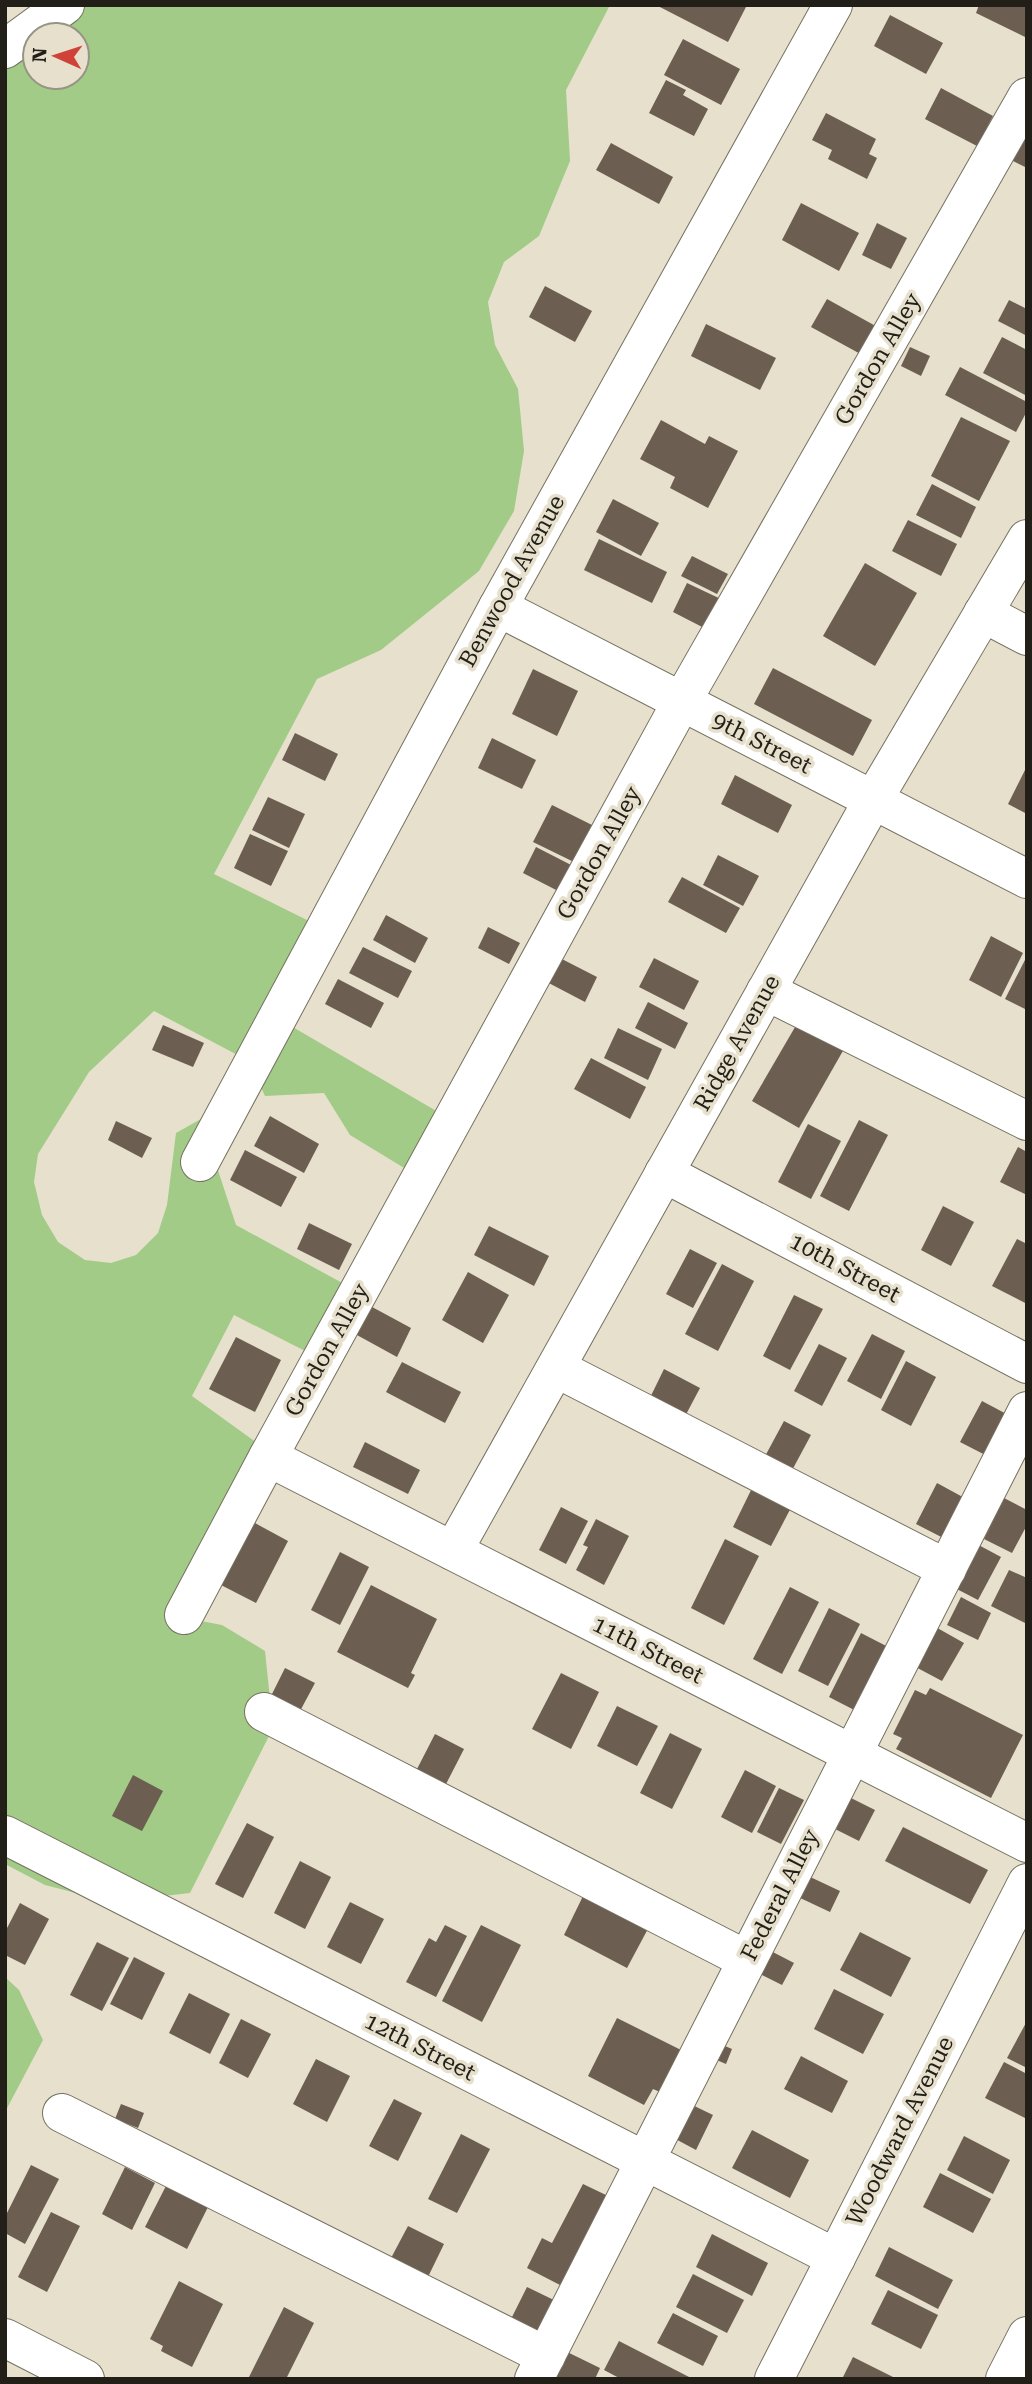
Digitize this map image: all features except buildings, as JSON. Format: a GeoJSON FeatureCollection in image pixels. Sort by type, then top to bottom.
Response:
{"type":"FeatureCollection","features":[{"type":"Feature","properties":{"kind":"street"},"geometry":{"type":"LineString","coordinates":[[5,49],[65,5]]}},
{"type":"Feature","properties":{"kind":"street","name":"Benwood Avenue"},"geometry":{"type":"LineString","coordinates":[[200,1162],[498,607],[833,5]]}},
{"type":"Feature","properties":{"kind":"street"},"geometry":{"type":"LineString","coordinates":[[645,341],[676,332],[861,5]]}},
{"type":"Feature","properties":{"kind":"street","name":"Gordon Alley"},"geometry":{"type":"LineString","coordinates":[[184,1615],[682,701],[1027,97]]}},
{"type":"Feature","properties":{"kind":"street","name":"Ridge Avenue"},"geometry":{"type":"LineString","coordinates":[[453,1551],[873,800],[1027,539]]}},
{"type":"Feature","properties":{"kind":"street","name":"9th Street"},"geometry":{"type":"LineString","coordinates":[[498,607],[1027,879]]}},
{"type":"Feature","properties":{"kind":"street"},"geometry":{"type":"LineString","coordinates":[[983,613],[1027,636]]}},
{"type":"Feature","properties":{"kind":"street"},"geometry":{"type":"LineString","coordinates":[[766,991],[1027,1121]]}},
{"type":"Feature","properties":{"kind":"street","name":"10th Street"},"geometry":{"type":"LineString","coordinates":[[664,1173],[1027,1364]]}},
{"type":"Feature","properties":{"kind":"street"},"geometry":{"type":"LineString","coordinates":[[556,1368],[947,1569]]}},
{"type":"Feature","properties":{"kind":"street","name":"Federal Alley"},"geometry":{"type":"LineString","coordinates":[[540,2368],[1027,1411]]}},
{"type":"Feature","properties":{"kind":"street","name":"11th Street"},"geometry":{"type":"LineString","coordinates":[[268,1457],[1027,1843]]}},
{"type":"Feature","properties":{"kind":"street"},"geometry":{"type":"LineString","coordinates":[[264,1712],[747,1960]]}},
{"type":"Feature","properties":{"kind":"street","name":"12th Street"},"geometry":{"type":"LineString","coordinates":[[5,1835],[835,2258]]}},
{"type":"Feature","properties":{"kind":"street","name":"Woodward Avenue"},"geometry":{"type":"LineString","coordinates":[[774,2379],[1027,1883]]}},
{"type":"Feature","properties":{"kind":"street"},"geometry":{"type":"LineString","coordinates":[[62,2113],[540,2368]]}},
{"type":"Feature","properties":{"kind":"street"},"geometry":{"type":"LineString","coordinates":[[1005,2379],[1027,2336]]}},
{"type":"Feature","properties":{"kind":"street"},"geometry":{"type":"LineString","coordinates":[[5,2338],[85,2379]]}},
{"type":"Feature","properties":{"kind":"green space"},"geometry":{"type":"Polygon","coordinates":[[[78,5],[610,5],[566,90],[570,161],[539,236],[504,262],[488,302],[495,345],[518,389],[524,451],[514,511],[479,571],[381,650],[317,679],[214,874],[321,927],[291,1026],[450,1119],[419,1177],[350,1135],[324,1093],[265,1096],[249,1061],[154,1011],[89,1072],[38,1154],[34,1182],[42,1215],[58,1242],[85,1260],[111,1263],[136,1255],[158,1233],[167,1205],[176,1133],[201,1119],[236,1225],[357,1291],[319,1358],[234,1315],[192,1396],[268,1451],[179,1617],[222,1625],[265,1651],[273,1728],[190,1893],[111,1902],[45,1885],[5,1864],[5,58],[21,46],[21,91],[91,91],[91,21],[56,21],[78,5]]]}},
{"type":"Feature","properties":{"kind":"green space"},"geometry":{"type":"Polygon","coordinates":[[[5,1977],[19,1990],[43,2040],[5,2112],[5,1977]]]}}]}
